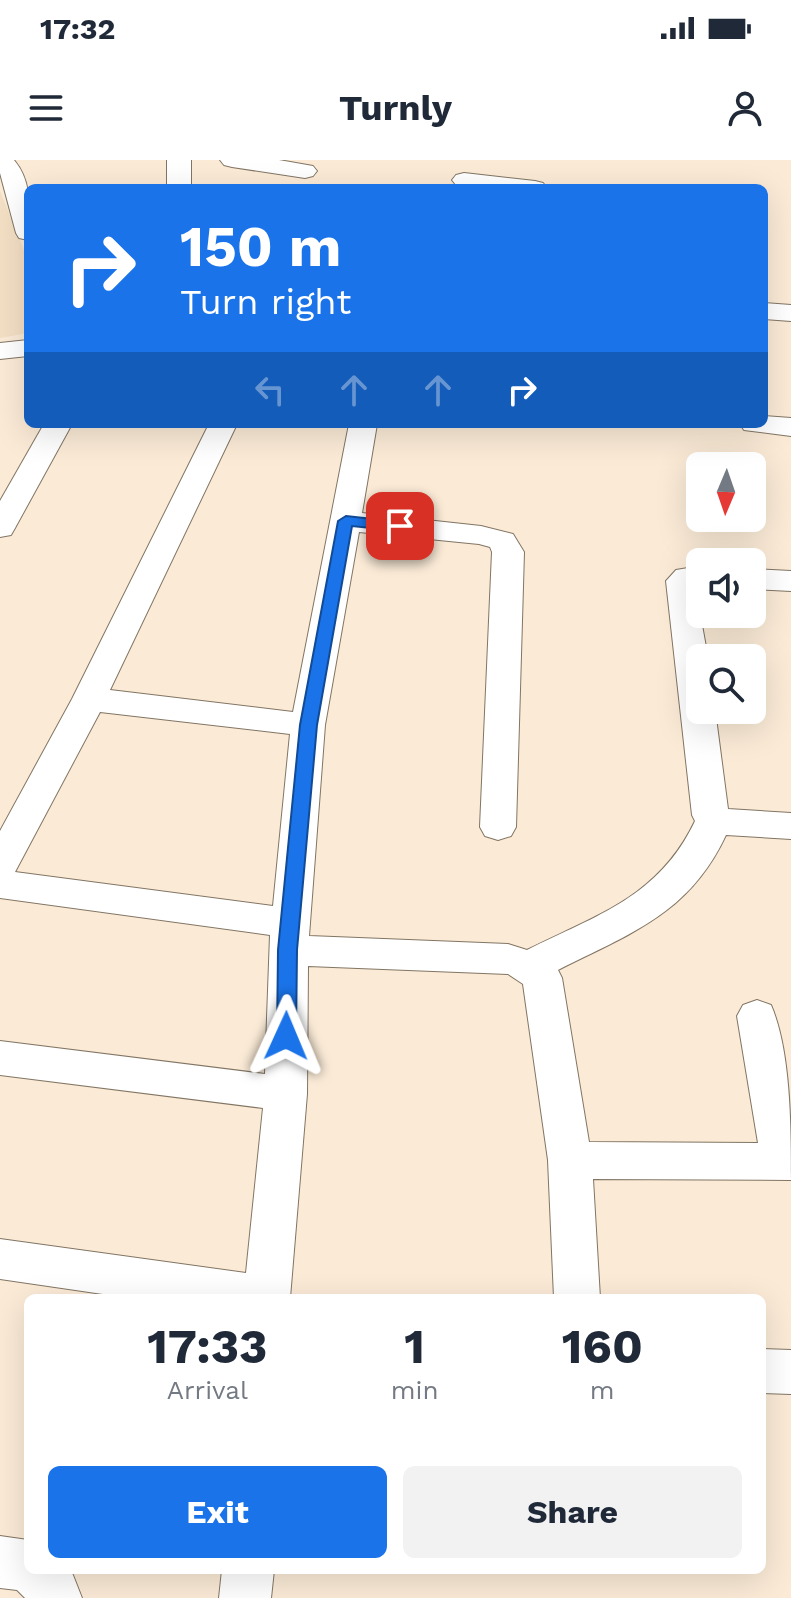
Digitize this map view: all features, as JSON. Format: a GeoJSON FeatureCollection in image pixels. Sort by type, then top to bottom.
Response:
{"type":"FeatureCollection","features":[{"type":"Feature","properties":{"kind":"street"},"geometry":{"type":"LineString","coordinates":[[2,160],[14,175],[24,216]]}},
{"type":"Feature","properties":{"kind":"street"},"geometry":{"type":"LineString","coordinates":[[179,160],[179,184]]}},
{"type":"Feature","properties":{"kind":"street"},"geometry":{"type":"LineString","coordinates":[[232,160],[301,179],[330,160]]}},
{"type":"Feature","properties":{"kind":"street"},"geometry":{"type":"LineString","coordinates":[[465,176],[512,184]]}},
{"type":"Feature","properties":{"kind":"street"},"geometry":{"type":"LineString","coordinates":[[768,311],[791,313]]}},
{"type":"Feature","properties":{"kind":"street"},"geometry":{"type":"LineString","coordinates":[[0,351],[24,348]]}},
{"type":"Feature","properties":{"kind":"street"},"geometry":{"type":"LineString","coordinates":[[768,425],[791,427]]}},
{"type":"Feature","properties":{"kind":"street"},"geometry":{"type":"LineString","coordinates":[[0,528],[56,428]]}},
{"type":"Feature","properties":{"kind":"street"},"geometry":{"type":"LineString","coordinates":[[0,866],[89,699],[221,428]]}},
{"type":"Feature","properties":{"kind":"street"},"geometry":{"type":"LineString","coordinates":[[267,1294],[286,1094],[290,937],[308,725],[362,428]]}},
{"type":"Feature","properties":{"kind":"street"},"geometry":{"type":"LineString","coordinates":[[346,521],[481,535],[502,541],[508,552],[498,827]]}},
{"type":"Feature","properties":{"kind":"street"},"geometry":{"type":"LineString","coordinates":[[686,578],[682,581],[686,614]]}},
{"type":"Feature","properties":{"kind":"street"},"geometry":{"type":"LineString","coordinates":[[766,580],[791,581]]}},
{"type":"Feature","properties":{"kind":"street"},"geometry":{"type":"LineString","coordinates":[[688,628],[710,815],[714,821]]}},
{"type":"Feature","properties":{"kind":"street"},"geometry":{"type":"LineString","coordinates":[[89,699],[308,725]]}},
{"type":"Feature","properties":{"kind":"street"},"geometry":{"type":"LineString","coordinates":[[714,821],[791,826]]}},
{"type":"Feature","properties":{"kind":"street"},"geometry":{"type":"LineString","coordinates":[[530,966],[650,903],[678,881],[697,857],[714,821]]}},
{"type":"Feature","properties":{"kind":"street"},"geometry":{"type":"LineString","coordinates":[[0,884],[290,937],[508,959],[530,966],[542,978],[570,1160],[577,1294]]}},
{"type":"Feature","properties":{"kind":"street"},"geometry":{"type":"LineString","coordinates":[[570,1160],[787,1162],[757,1016]]}},
{"type":"Feature","properties":{"kind":"street"},"geometry":{"type":"LineString","coordinates":[[0,1058],[286,1094]]}},
{"type":"Feature","properties":{"kind":"street"},"geometry":{"type":"LineString","coordinates":[[0,1259],[246,1294]]}},
{"type":"Feature","properties":{"kind":"street"},"geometry":{"type":"LineString","coordinates":[[766,1371],[791,1372]]}},
{"type":"Feature","properties":{"kind":"street"},"geometry":{"type":"LineString","coordinates":[[0,1562],[24,1565]]}},
{"type":"Feature","properties":{"kind":"street"},"geometry":{"type":"LineString","coordinates":[[37,1574],[52,1588],[56,1598]]}},
{"type":"Feature","properties":{"kind":"street"},"geometry":{"type":"LineString","coordinates":[[245,1598],[248,1574]]}},
{"type":"Feature","properties":{"kind":"shaded area"},"geometry":{"type":"Polygon","coordinates":[[[0,191],[24,250],[24,334],[0,338],[0,191]]]}},
{"type":"Feature","properties":{"kind":"route"},"geometry":{"type":"LineString","coordinates":[[286,1036],[288,950],[308,725],[346,521],[400,526]]}}]}
